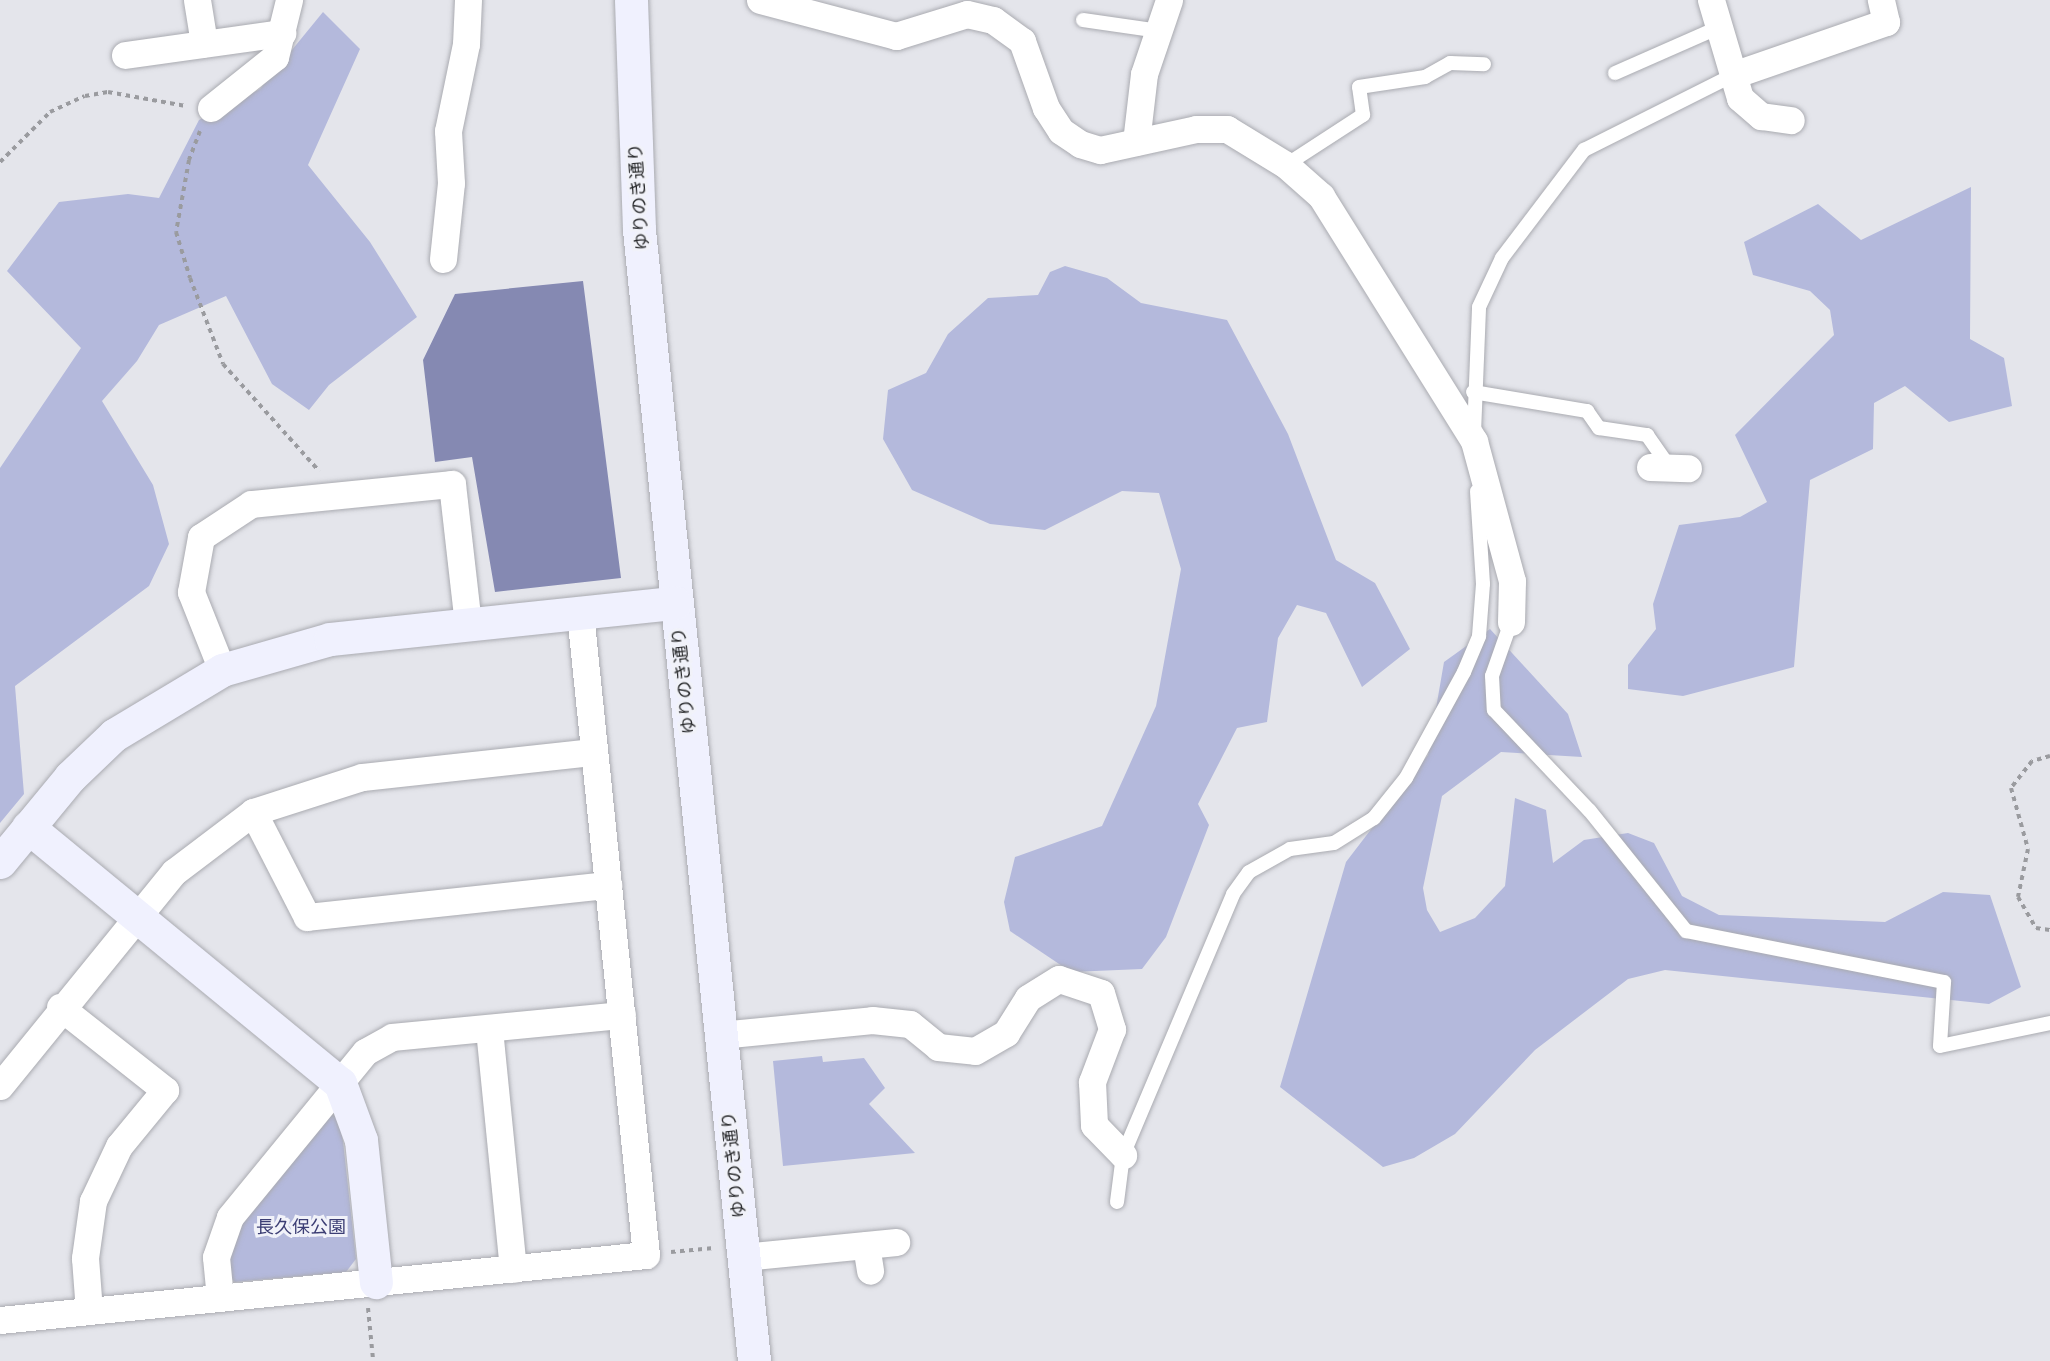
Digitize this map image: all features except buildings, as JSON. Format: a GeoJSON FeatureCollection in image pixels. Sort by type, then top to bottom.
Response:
{"type":"FeatureCollection","features":[{"type":"Feature","properties":{"kind":"street"},"geometry":{"type":"LineString","coordinates":[[197,0],[204,43]]}},
{"type":"Feature","properties":{"kind":"street"},"geometry":{"type":"LineString","coordinates":[[211,108],[262,72],[275,57],[289,0]]}},
{"type":"Feature","properties":{"kind":"street"},"geometry":{"type":"LineString","coordinates":[[444,259],[451,183],[448,130],[466,44],[468,0]]}},
{"type":"Feature","properties":{"kind":"street","name":"ゆりのき通り"},"geometry":{"type":"LineString","coordinates":[[631,0],[639,230],[675,603],[754,1361]]}},
{"type":"Feature","properties":{"kind":"street"},"geometry":{"type":"LineString","coordinates":[[760,0],[896,36],[967,14],[993,20],[1022,41],[1046,108],[1061,131],[1101,150],[1196,129],[1227,129],[1286,165],[1321,196],[1474,441],[1512,581],[1511,622]]}},
{"type":"Feature","properties":{"kind":"street"},"geometry":{"type":"LineString","coordinates":[[1136,142],[1144,74],[1170,0]]}},
{"type":"Feature","properties":{"kind":"street"},"geometry":{"type":"LineString","coordinates":[[1712,0],[1740,98],[1761,116],[1791,120]]}},
{"type":"Feature","properties":{"kind":"street"},"geometry":{"type":"LineString","coordinates":[[1733,75],[1886,22],[1881,0]]}},
{"type":"Feature","properties":{"kind":"street"},"geometry":{"type":"LineString","coordinates":[[125,55],[282,33]]}},
{"type":"Feature","properties":{"kind":"street"},"geometry":{"type":"LineString","coordinates":[[222,670],[191,592],[201,537],[251,504],[452,484],[468,624]]}},
{"type":"Feature","properties":{"kind":"street"},"geometry":{"type":"LineString","coordinates":[[0,862],[28,827],[114,735],[222,670],[330,639],[675,603]]}},
{"type":"Feature","properties":{"kind":"street"},"geometry":{"type":"LineString","coordinates":[[0,1320],[646,1255],[580,613]]}},
{"type":"Feature","properties":{"kind":"street"},"geometry":{"type":"LineString","coordinates":[[0,1086],[60,1007],[136,915],[207,842],[253,812],[362,777],[594,752]]}},
{"type":"Feature","properties":{"kind":"street"},"geometry":{"type":"LineString","coordinates":[[253,812],[307,917],[608,885]]}},
{"type":"Feature","properties":{"kind":"street"},"geometry":{"type":"LineString","coordinates":[[28,827],[340,1083],[361,1140],[371,1283]]}},
{"type":"Feature","properties":{"kind":"street"},"geometry":{"type":"LineString","coordinates":[[720,1035],[872,1020],[910,1024],[938,1047],[975,1051],[1006,1033],[1028,998],[1059,979],[1101,993],[1112,1029],[1092,1082],[1094,1125],[1123,1155]]}},
{"type":"Feature","properties":{"kind":"street"},"geometry":{"type":"LineString","coordinates":[[60,1007],[165,1090],[120,1146],[93,1201],[85,1258],[89,1311]]}},
{"type":"Feature","properties":{"kind":"street"},"geometry":{"type":"LineString","coordinates":[[220,1298],[216,1257],[230,1217],[365,1052],[392,1037],[622,1016]]}},
{"type":"Feature","properties":{"kind":"street"},"geometry":{"type":"LineString","coordinates":[[489,1029],[513,1269]]}},
{"type":"Feature","properties":{"kind":"street"},"geometry":{"type":"LineString","coordinates":[[742,1251],[896,1242]]}},
{"type":"Feature","properties":{"kind":"street"},"geometry":{"type":"LineString","coordinates":[[866,1245],[870,1271]]}},
{"type":"Feature","properties":{"kind":"lane"},"geometry":{"type":"LineString","coordinates":[[1083,20],[1159,31]]}},
{"type":"Feature","properties":{"kind":"lane"},"geometry":{"type":"LineString","coordinates":[[1615,73],[1720,27]]}},
{"type":"Feature","properties":{"kind":"lane"},"geometry":{"type":"LineString","coordinates":[[1286,165],[1363,115],[1359,87],[1425,77],[1450,63],[1484,64]]}},
{"type":"Feature","properties":{"kind":"lane"},"geometry":{"type":"LineString","coordinates":[[1117,1202],[1123,1155],[1233,894],[1249,872],[1290,849],[1335,843],[1374,818],[1406,778],[1464,672],[1479,636],[1483,584],[1473,392],[1479,307],[1502,258],[1584,150],[1733,75]]}},
{"type":"Feature","properties":{"kind":"lane"},"geometry":{"type":"LineString","coordinates":[[1473,392],[1587,411],[1599,428],[1647,435],[1669,467]]}},
{"type":"Feature","properties":{"kind":"lane"},"geometry":{"type":"LineString","coordinates":[[1511,622],[1492,676],[1494,710],[1590,811],[1686,931],[1944,982],[1940,1046],[2050,1023]]}},
{"type":"Feature","properties":{"kind":"path"},"geometry":{"type":"LineString","coordinates":[[0,162],[50,112],[85,96],[108,92],[211,108],[189,160],[176,232],[190,278],[223,364],[315,464],[336,496]]}},
{"type":"Feature","properties":{"kind":"path"},"geometry":{"type":"LineString","coordinates":[[2050,756],[2032,761],[2011,788],[2028,849],[2018,897],[2036,928],[2050,930]]}},
{"type":"Feature","properties":{"kind":"path"},"geometry":{"type":"LineString","coordinates":[[646,1255],[742,1251]]}},
{"type":"Feature","properties":{"kind":"path"},"geometry":{"type":"LineString","coordinates":[[371,1283],[373,1359]]}},
{"type":"Feature","properties":{"kind":"green space"},"geometry":{"type":"Polygon","coordinates":[[[323,12],[360,49],[308,165],[370,242],[417,317],[329,385],[309,410],[272,384],[226,296],[159,325],[137,361],[102,401],[153,485],[169,544],[149,586],[15,686],[24,794],[0,823],[0,468],[81,348],[7,271],[59,202],[128,194],[159,198],[199,120],[260,89],[323,12]]]}},
{"type":"Feature","properties":{"kind":"green space"},"geometry":{"type":"Polygon","coordinates":[[[1971,187],[1970,339],[2004,358],[2012,406],[1949,422],[1905,386],[1874,403],[1873,449],[1810,480],[1794,667],[1683,696],[1628,689],[1628,665],[1656,629],[1653,604],[1679,525],[1740,517],[1767,502],[1735,435],[1834,335],[1830,310],[1810,291],[1753,275],[1744,242],[1818,204],[1861,240],[1971,187]]]}},
{"type":"Feature","properties":{"kind":"green space"},"geometry":{"type":"Polygon","coordinates":[[[1065,266],[1107,278],[1141,303],[1227,320],[1288,434],[1336,560],[1375,583],[1410,649],[1362,687],[1326,613],[1297,605],[1278,638],[1267,722],[1237,728],[1198,804],[1209,825],[1166,937],[1142,969],[1071,972],[1010,931],[1004,902],[1015,857],[1102,826],[1156,706],[1181,569],[1159,493],[1122,491],[1045,530],[990,524],[912,490],[883,439],[888,390],[926,373],[948,334],[988,298],[1038,295],[1050,272],[1065,266]]]}},
{"type":"Feature","properties":{"kind":"green space"},"geometry":{"type":"Polygon","coordinates":[[[1490,629],[1568,714],[1582,757],[1501,752],[1442,796],[1423,888],[1427,910],[1440,932],[1475,918],[1505,886],[1515,798],[1546,810],[1553,863],[1584,840],[1628,833],[1654,843],[1682,896],[1719,915],[1885,922],[1943,892],[1990,895],[2021,987],[1989,1004],[1665,970],[1628,979],[1535,1050],[1455,1134],[1414,1158],[1383,1167],[1280,1087],[1346,862],[1428,755],[1444,662],[1490,629]]]}},
{"type":"Feature","properties":{"kind":"green space"},"geometry":{"type":"Polygon","coordinates":[[[822,1056],[823,1062],[864,1058],[885,1088],[869,1104],[915,1153],[783,1166],[773,1061],[822,1056]]]}},
{"type":"Feature","properties":{"kind":"green space","name":"長久保公園"},"geometry":{"type":"Polygon","coordinates":[[[328,1113],[338,1117],[343,1141],[356,1259],[346,1272],[235,1282],[228,1276],[226,1260],[234,1234],[328,1113]]]}},
{"type":"Feature","properties":{"kind":"shaded area"},"geometry":{"type":"Polygon","coordinates":[[[583,281],[621,578],[495,592],[472,457],[435,462],[423,360],[455,294],[583,281]]]}}]}
